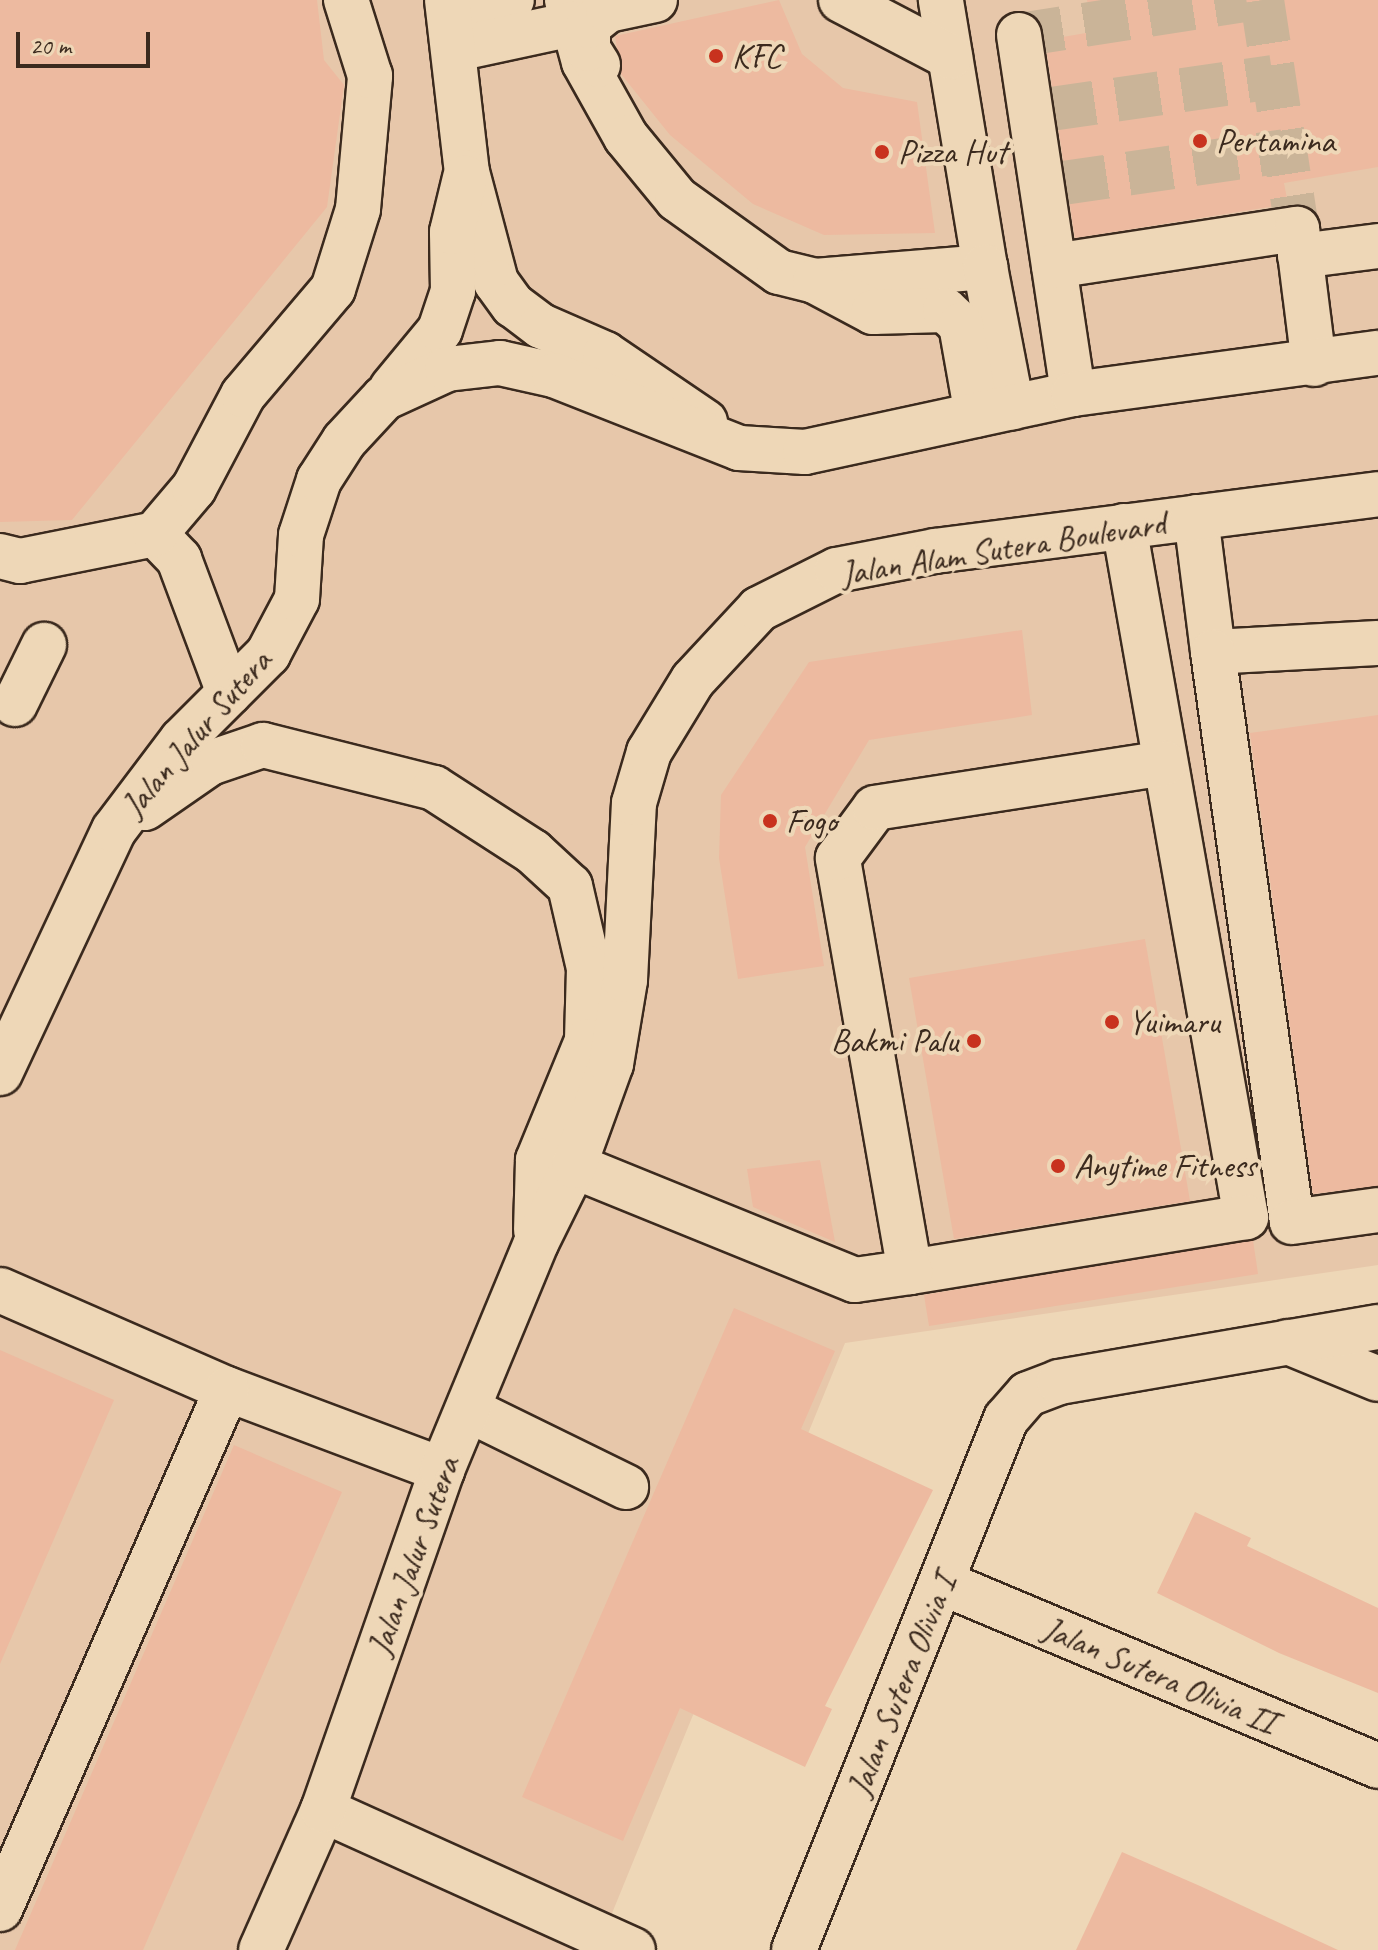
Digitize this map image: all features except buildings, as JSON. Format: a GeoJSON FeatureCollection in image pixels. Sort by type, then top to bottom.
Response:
{"type":"FeatureCollection","features":[{"type":"Feature","properties":{"kind":"main road"},"geometry":{"type":"LineString","coordinates":[[0,556],[20,561],[155,534],[194,488],[243,395],[333,289],[358,209],[370,76],[346,0]]}},
{"type":"Feature","properties":{"kind":"main road"},"geometry":{"type":"LineString","coordinates":[[448,3],[512,0]]}},
{"type":"Feature","properties":{"kind":"main road"},"geometry":{"type":"LineString","coordinates":[[626,137],[633,121],[588,49],[588,26],[608,10],[655,0]]}},
{"type":"Feature","properties":{"kind":"main road"},"geometry":{"type":"LineString","coordinates":[[841,0],[950,57]]}},
{"type":"Feature","properties":{"kind":"main road"},"geometry":{"type":"LineString","coordinates":[[941,0],[985,267],[994,411]]}},
{"type":"Feature","properties":{"kind":"main road","name":"Jalan Jalur Sutera"},"geometry":{"type":"LineString","coordinates":[[448,3],[456,49],[467,172],[496,282],[513,305],[541,326],[605,354],[661,388],[739,448]]}},
{"type":"Feature","properties":{"kind":"main road"},"geometry":{"type":"LineString","coordinates":[[456,49],[570,12],[584,62],[626,137],[677,199],[723,237],[779,272],[815,281],[873,312],[945,310],[961,325],[994,411]]}},
{"type":"Feature","properties":{"kind":"main road"},"geometry":{"type":"LineString","coordinates":[[1019,35],[1041,111],[1053,185],[1054,266],[1073,394]]}},
{"type":"Feature","properties":{"kind":"main road","name":"Jalan Jalur Sutera"},"geometry":{"type":"LineString","coordinates":[[3,1060],[114,830],[182,740],[268,654],[297,599],[301,535],[319,480],[344,441],[440,330],[453,291],[452,232],[467,172]]}},
{"type":"Feature","properties":{"kind":"main road"},"geometry":{"type":"LineString","coordinates":[[1054,266],[1297,229],[1314,364]]}},
{"type":"Feature","properties":{"kind":"main road"},"geometry":{"type":"LineString","coordinates":[[1300,256],[1378,246]]}},
{"type":"Feature","properties":{"kind":"main road"},"geometry":{"type":"LineString","coordinates":[[815,281],[985,267]]}},
{"type":"Feature","properties":{"kind":"main road"},"geometry":{"type":"LineString","coordinates":[[739,448],[805,452],[1073,394],[1378,353]]}},
{"type":"Feature","properties":{"kind":"main road","name":"Jalan Jalur Sutera"},"geometry":{"type":"LineString","coordinates":[[384,398],[447,369],[500,363],[554,375],[739,448]]}},
{"type":"Feature","properties":{"kind":"main road","name":"Jalan Alam Sutera Boulevard"},"geometry":{"type":"LineString","coordinates":[[574,1166],[611,1064],[625,980],[634,803],[649,752],[693,680],[759,609],[837,570],[1124,526],[1378,494]]}},
{"type":"Feature","properties":{"kind":"main road"},"geometry":{"type":"LineString","coordinates":[[1196,517],[1292,1222],[1378,1210]]}},
{"type":"Feature","properties":{"kind":"main road"},"geometry":{"type":"LineString","coordinates":[[574,1166],[855,1280],[1246,1217],[1124,526]]}},
{"type":"Feature","properties":{"kind":"main road"},"geometry":{"type":"LineString","coordinates":[[155,534],[179,559],[229,693]]}},
{"type":"Feature","properties":{"kind":"main road"},"geometry":{"type":"LineString","coordinates":[[1213,652],[1378,643]]}},
{"type":"Feature","properties":{"kind":"main road"},"geometry":{"type":"LineString","coordinates":[[15,704],[44,645]]}},
{"type":"Feature","properties":{"kind":"main road"},"geometry":{"type":"LineString","coordinates":[[114,830],[210,763],[263,745],[434,788],[533,852],[570,886],[589,968],[587,1041],[538,1160],[536,1243]]}},
{"type":"Feature","properties":{"kind":"main road"},"geometry":{"type":"LineString","coordinates":[[910,1272],[838,858],[875,808],[1165,763]]}},
{"type":"Feature","properties":{"kind":"main road","name":"Jalan Jalur Sutera"},"geometry":{"type":"LineString","coordinates":[[261,1950],[323,1810],[442,1470],[536,1243],[574,1166]]}},
{"type":"Feature","properties":{"kind":"main road"},"geometry":{"type":"LineString","coordinates":[[0,1290],[227,1389],[442,1470]]}},
{"type":"Feature","properties":{"kind":"main road"},"geometry":{"type":"LineString","coordinates":[[1286,1341],[1378,1327]]}},
{"type":"Feature","properties":{"kind":"main road"},"geometry":{"type":"LineString","coordinates":[[1286,1341],[1378,1379]]}},
{"type":"Feature","properties":{"kind":"main road","name":"Jalan Sutera Olivia I"},"geometry":{"type":"LineString","coordinates":[[794,1950],[1006,1419],[1028,1394],[1059,1382],[1286,1341]]}},
{"type":"Feature","properties":{"kind":"main road"},"geometry":{"type":"LineString","coordinates":[[0,1909],[227,1389]]}},
{"type":"Feature","properties":{"kind":"main road"},"geometry":{"type":"LineString","coordinates":[[472,1403],[630,1478]]}},
{"type":"Feature","properties":{"kind":"main road","name":"Jalan Sutera Olivia II"},"geometry":{"type":"LineString","coordinates":[[943,1583],[1378,1766]]}},
{"type":"Feature","properties":{"kind":"main road"},"geometry":{"type":"LineString","coordinates":[[323,1810],[633,1950]]}},
{"type":"Feature","properties":{"kind":"shaded area"},"geometry":{"type":"Polygon","coordinates":[[[0,0],[1378,0],[1378,1265],[845,1343],[597,1950],[0,1950],[0,0]]]}},
{"type":"Feature","properties":{"kind":"tunnel"},"geometry":{"type":"LineString","coordinates":[[1019,35],[1246,0]]}},
{"type":"Feature","properties":{"kind":"tunnel"},"geometry":{"type":"LineString","coordinates":[[1262,0],[1297,229]]}},
{"type":"Feature","properties":{"kind":"tunnel"},"geometry":{"type":"LineString","coordinates":[[1051,109],[1273,77]]}},
{"type":"Feature","properties":{"kind":"tunnel"},"geometry":{"type":"LineString","coordinates":[[1063,183],[1284,151]]}},
{"type":"Feature","properties":{"kind":"place","name":"KFC"},"geometry":{"type":"Point","coordinates":[716,56]}},
{"type":"Feature","properties":{"kind":"place","name":"Pertamina"},"geometry":{"type":"Point","coordinates":[1200,141]}},
{"type":"Feature","properties":{"kind":"place","name":"Pizza Hut"},"geometry":{"type":"Point","coordinates":[882,152]}},
{"type":"Feature","properties":{"kind":"place","name":"Fogo"},"geometry":{"type":"Point","coordinates":[770,821]}},
{"type":"Feature","properties":{"kind":"place","name":"Yuimaru"},"geometry":{"type":"Point","coordinates":[1112,1022]}},
{"type":"Feature","properties":{"kind":"place","name":"Bakmi Palu"},"geometry":{"type":"Point","coordinates":[974,1041]}},
{"type":"Feature","properties":{"kind":"place","name":"Anytime Fitness"},"geometry":{"type":"Point","coordinates":[1058,1166]}}]}
